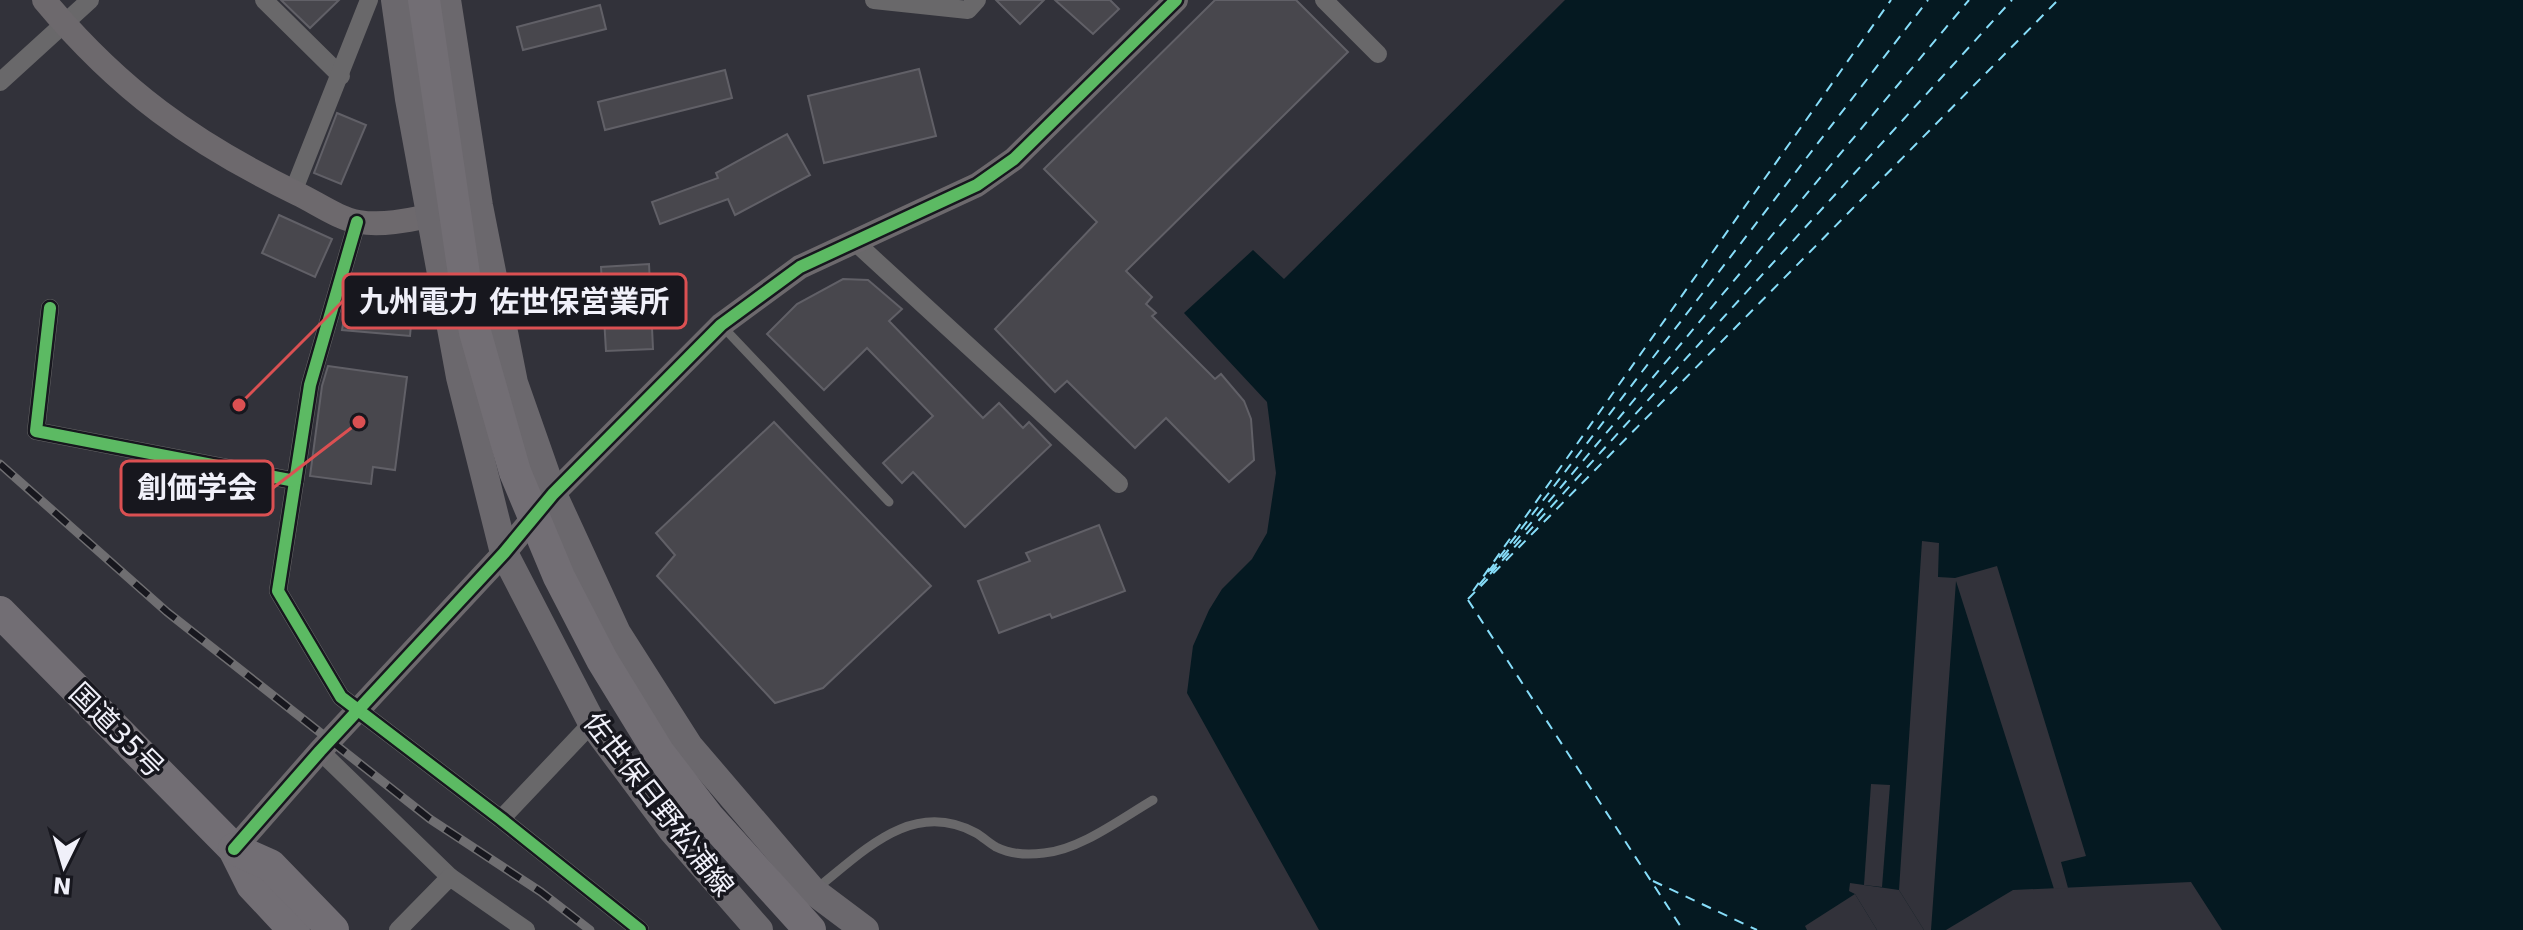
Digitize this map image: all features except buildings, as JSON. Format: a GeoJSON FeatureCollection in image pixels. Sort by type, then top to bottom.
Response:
{"type":"FeatureCollection","features":[{"type":"Feature","properties":{"kind":"highway"},"geometry":{"type":"LineString","coordinates":[[424,0],[462,266],[475,332],[515,472],[559,577],[602,660],[659,753],[709,818],[810,930]]}},
{"type":"Feature","properties":{"kind":"highway","name":"国道35号"},"geometry":{"type":"LineString","coordinates":[[0,612],[234,849],[252,885],[294,930]]}},
{"type":"Feature","properties":{"kind":"highway","name":"国道35号"},"geometry":{"type":"LineString","coordinates":[[234,849],[270,865],[333,930]]}},
{"type":"Feature","properties":{"kind":"main road","name":"佐世保日野松浦線"},"geometry":{"type":"LineString","coordinates":[[395,0],[409,99],[460,377],[504,553],[592,723],[671,829],[759,930]]}},
{"type":"Feature","properties":{"kind":"main road"},"geometry":{"type":"LineString","coordinates":[[447,0],[479,206],[514,383],[553,494],[617,633],[689,746],[813,891],[865,930]]}},
{"type":"Feature","properties":{"kind":"street"},"geometry":{"type":"LineString","coordinates":[[44,0],[95,58],[159,114],[223,156],[293,192],[357,222],[383,223],[479,206]]}},
{"type":"Feature","properties":{"kind":"street"},"geometry":{"type":"LineString","coordinates":[[0,82],[90,0]]}},
{"type":"Feature","properties":{"kind":"street"},"geometry":{"type":"LineString","coordinates":[[264,0],[341,76]]}},
{"type":"Feature","properties":{"kind":"street"},"geometry":{"type":"LineString","coordinates":[[293,192],[369,0]]}},
{"type":"Feature","properties":{"kind":"street"},"geometry":{"type":"LineString","coordinates":[[874,0],[968,10],[977,0]]}},
{"type":"Feature","properties":{"kind":"street"},"geometry":{"type":"LineString","coordinates":[[234,849],[320,751],[504,553],[553,494],[721,325],[800,267],[977,185],[1014,159],[1176,0]]}},
{"type":"Feature","properties":{"kind":"street"},"geometry":{"type":"LineString","coordinates":[[1325,0],[1378,54]]}},
{"type":"Feature","properties":{"kind":"street"},"geometry":{"type":"LineString","coordinates":[[357,222],[310,385],[278,591],[341,697],[640,930]]}},
{"type":"Feature","properties":{"kind":"street"},"geometry":{"type":"LineString","coordinates":[[855,242],[1119,484]]}},
{"type":"Feature","properties":{"kind":"street"},"geometry":{"type":"LineString","coordinates":[[50,308],[36,431],[295,481]]}},
{"type":"Feature","properties":{"kind":"street"},"geometry":{"type":"LineString","coordinates":[[501,819],[592,723]]}},
{"type":"Feature","properties":{"kind":"street"},"geometry":{"type":"LineString","coordinates":[[320,751],[450,877],[526,930]]}},
{"type":"Feature","properties":{"kind":"street"},"geometry":{"type":"LineString","coordinates":[[398,930],[450,877]]}},
{"type":"Feature","properties":{"kind":"lane"},"geometry":{"type":"LineString","coordinates":[[721,325],[889,502]]}},
{"type":"Feature","properties":{"kind":"lane"},"geometry":{"type":"LineString","coordinates":[[813,891],[897,828],[922,822],[957,824],[978,833],[996,847],[1018,853],[1047,853],[1074,846],[1153,800]]}},
{"type":"Feature","properties":{"kind":"water"},"geometry":{"type":"Polygon","coordinates":[[[1565,0],[2523,0],[2523,930],[2222,930],[2191,882],[2013,890],[1946,930],[1924,930],[1899,890],[1850,883],[1849,891],[1855,894],[1877,930],[1319,930],[1187,693],[1193,646],[1209,610],[1222,589],[1252,559],[1267,533],[1276,473],[1267,402],[1184,313],[1253,250],[1284,279],[1565,0]]]}},
{"type":"Feature","properties":{"kind":"pier"},"geometry":{"type":"Polygon","coordinates":[[[1922,541],[1939,543],[1938,577],[1955,578],[1997,566],[2086,856],[2061,862],[2068,888],[2054,889],[1956,581],[1931,930],[1924,930],[1899,890],[1922,541]]]}},
{"type":"Feature","properties":{"kind":"pier"},"geometry":{"type":"Polygon","coordinates":[[[1871,784],[1890,785],[1882,887],[1864,885],[1871,784]]]}},
{"type":"Feature","properties":{"kind":"pier"},"geometry":{"type":"Polygon","coordinates":[[[1855,894],[1877,930],[1807,930],[1805,926],[1855,894]]]}},
{"type":"Feature","properties":{"kind":"ferry route"},"geometry":{"type":"LineString","coordinates":[[1473,591],[1891,0]]}},
{"type":"Feature","properties":{"kind":"ferry route"},"geometry":{"type":"LineString","coordinates":[[1488,572],[1928,0]]}},
{"type":"Feature","properties":{"kind":"ferry route"},"geometry":{"type":"LineString","coordinates":[[1479,585],[1969,0]]}},
{"type":"Feature","properties":{"kind":"ferry route"},"geometry":{"type":"LineString","coordinates":[[1490,574],[2012,0]]}},
{"type":"Feature","properties":{"kind":"ferry route"},"geometry":{"type":"LineString","coordinates":[[1468,599],[2058,0]]}},
{"type":"Feature","properties":{"kind":"ferry route"},"geometry":{"type":"LineString","coordinates":[[1468,600],[1683,930]]}},
{"type":"Feature","properties":{"kind":"ferry route"},"geometry":{"type":"LineString","coordinates":[[1653,881],[1757,930]]}},
{"type":"Feature","properties":{"kind":"railway"},"geometry":{"type":"LineString","coordinates":[[0,464],[167,612],[430,819],[541,892],[590,930]]}},
{"type":"Feature","properties":{"kind":"cycle path"},"geometry":{"type":"LineString","coordinates":[[234,849],[320,751],[504,553],[553,494],[721,325],[800,267],[977,185],[1014,159],[1176,0]]}},
{"type":"Feature","properties":{"kind":"cycle path"},"geometry":{"type":"LineString","coordinates":[[357,222],[310,385],[278,591],[341,697],[640,930]]}},
{"type":"Feature","properties":{"kind":"cycle path"},"geometry":{"type":"LineString","coordinates":[[50,308],[36,431],[295,481]]}},
{"type":"Feature","properties":{"kind":"place","name":"九州電力 佐世保営業所"},"geometry":{"type":"Point","coordinates":[239,405]}},
{"type":"Feature","properties":{"kind":"place","name":"創価学会"},"geometry":{"type":"Point","coordinates":[359,422]}}]}
